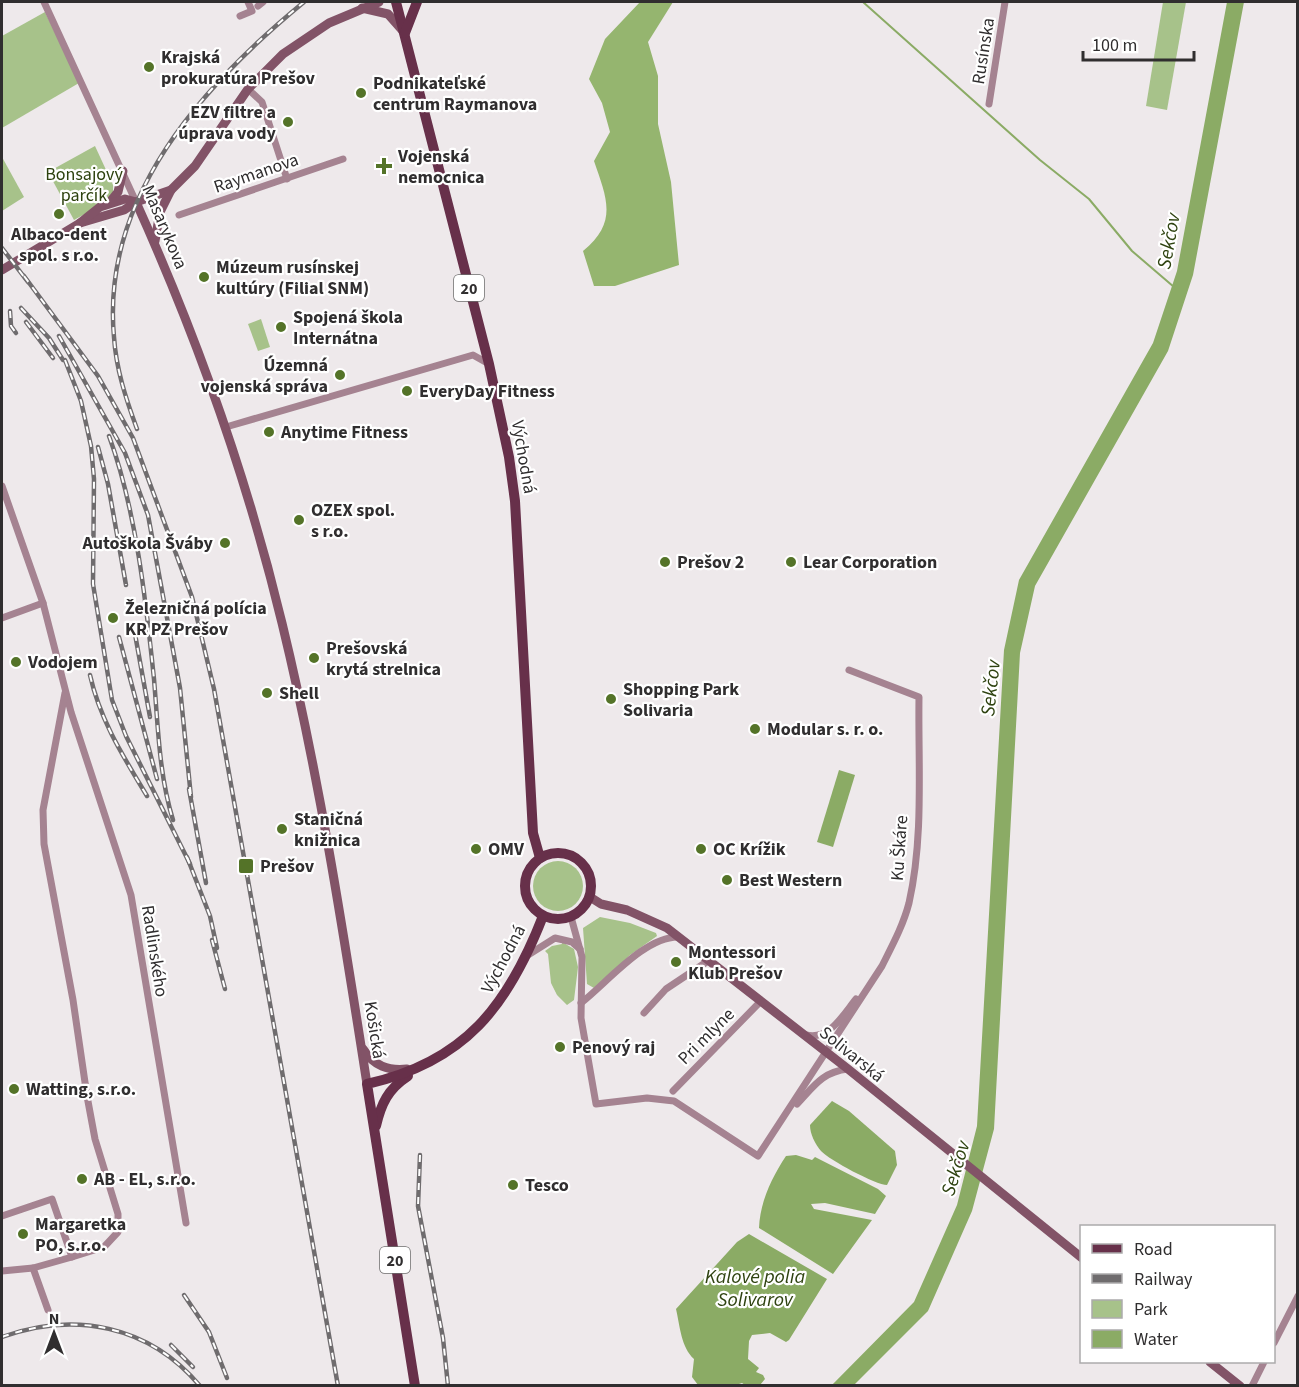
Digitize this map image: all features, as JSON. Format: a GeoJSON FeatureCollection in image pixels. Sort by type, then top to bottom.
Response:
{"type":"FeatureCollection","features":[{"type":"Feature","properties":{"kind":"main road","name":"Východná"},"geometry":{"type":"LineString","coordinates":[[396,2],[489,364],[515,501],[533,833],[540,858]]}},
{"type":"Feature","properties":{"kind":"main road"},"geometry":{"type":"LineString","coordinates":[[405,33],[417,2]]}},
{"type":"Feature","properties":{"kind":"main road"},"geometry":{"type":"LineString","coordinates":[[561,852],[580,861],[591,877],[590,897],[586,905],[572,917],[552,919],[543,916],[534,910],[525,892],[527,872],[540,858],[561,852]]}},
{"type":"Feature","properties":{"kind":"main road","name":"Východná"},"geometry":{"type":"LineString","coordinates":[[367,1084],[420,1067],[461,1042],[490,1016],[502,999],[543,916]]}},
{"type":"Feature","properties":{"kind":"main road"},"geometry":{"type":"LineString","coordinates":[[375,1134],[385,1098],[395,1084],[420,1067]]}},
{"type":"Feature","properties":{"kind":"main road","name":"Košická"},"geometry":{"type":"LineString","coordinates":[[367,1084],[415,1386]]}},
{"type":"Feature","properties":{"kind":"street","name":"Masarykova"},"geometry":{"type":"LineString","coordinates":[[44,2],[148,226],[226,427],[274,592],[296,681]]}},
{"type":"Feature","properties":{"kind":"street"},"geometry":{"type":"LineString","coordinates":[[248,2],[258,6]]}},
{"type":"Feature","properties":{"kind":"street"},"geometry":{"type":"LineString","coordinates":[[80,223],[120,211],[136,202],[162,195],[171,190],[195,166],[248,89],[283,54],[305,37],[365,5],[380,2]]}},
{"type":"Feature","properties":{"kind":"street","name":"Rusínska"},"geometry":{"type":"LineString","coordinates":[[989,104],[1005,2]]}},
{"type":"Feature","properties":{"kind":"street"},"geometry":{"type":"LineString","coordinates":[[365,5],[388,14],[405,33]]}},
{"type":"Feature","properties":{"kind":"street"},"geometry":{"type":"LineString","coordinates":[[240,16],[258,6]]}},
{"type":"Feature","properties":{"kind":"street"},"geometry":{"type":"LineString","coordinates":[[248,89],[262,102],[286,178]]}},
{"type":"Feature","properties":{"kind":"street","name":"Raymanova"},"geometry":{"type":"LineString","coordinates":[[179,215],[343,159]]}},
{"type":"Feature","properties":{"kind":"street"},"geometry":{"type":"LineString","coordinates":[[2,270],[109,203],[118,192],[123,171]]}},
{"type":"Feature","properties":{"kind":"street"},"geometry":{"type":"LineString","coordinates":[[155,243],[158,220],[171,190]]}},
{"type":"Feature","properties":{"kind":"street"},"geometry":{"type":"LineString","coordinates":[[109,203],[125,199],[136,202]]}},
{"type":"Feature","properties":{"kind":"street"},"geometry":{"type":"LineString","coordinates":[[226,427],[473,356],[483,340]]}},
{"type":"Feature","properties":{"kind":"street"},"geometry":{"type":"LineString","coordinates":[[473,356],[489,364]]}},
{"type":"Feature","properties":{"kind":"street","name":"Radlinského"},"geometry":{"type":"LineString","coordinates":[[2,486],[43,603],[65,691],[130,896],[186,1223]]}},
{"type":"Feature","properties":{"kind":"street"},"geometry":{"type":"LineString","coordinates":[[2,618],[43,603]]}},
{"type":"Feature","properties":{"kind":"street","name":"Ku Škáre"},"geometry":{"type":"LineString","coordinates":[[826,1053],[898,935],[913,882],[916,861],[919,697],[849,670]]}},
{"type":"Feature","properties":{"kind":"street","name":"Košická"},"geometry":{"type":"LineString","coordinates":[[296,681],[323,819],[367,1084]]}},
{"type":"Feature","properties":{"kind":"street","name":"Radlinského"},"geometry":{"type":"LineString","coordinates":[[65,691],[43,810],[44,844],[93,1128],[118,1214],[118,1232],[104,1247],[72,1257]]}},
{"type":"Feature","properties":{"kind":"street","name":"Solivarská"},"geometry":{"type":"LineString","coordinates":[[590,897],[602,904],[649,919],[679,937],[848,1069],[950,1154],[1080,1256]]}},
{"type":"Feature","properties":{"kind":"street"},"geometry":{"type":"LineString","coordinates":[[572,917],[581,951],[580,1003],[596,1104],[656,1098],[674,1101],[758,1156],[826,1053]]}},
{"type":"Feature","properties":{"kind":"street"},"geometry":{"type":"LineString","coordinates":[[580,1003],[645,950],[666,938],[679,937]]}},
{"type":"Feature","properties":{"kind":"street"},"geometry":{"type":"LineString","coordinates":[[523,958],[547,940],[555,938],[572,942],[581,951]]}},
{"type":"Feature","properties":{"kind":"street"},"geometry":{"type":"LineString","coordinates":[[644,1013],[666,989],[708,961]]}},
{"type":"Feature","properties":{"kind":"street"},"geometry":{"type":"LineString","coordinates":[[800,1032],[814,1037],[824,1034],[873,979]]}},
{"type":"Feature","properties":{"kind":"street","name":"Pri mlyne"},"geometry":{"type":"LineString","coordinates":[[673,1091],[760,1002]]}},
{"type":"Feature","properties":{"kind":"street"},"geometry":{"type":"LineString","coordinates":[[361,1044],[369,1059],[380,1066],[394,1071],[420,1067]]}},
{"type":"Feature","properties":{"kind":"street"},"geometry":{"type":"LineString","coordinates":[[783,1119],[825,1075],[832,1071],[848,1069]]}},
{"type":"Feature","properties":{"kind":"street"},"geometry":{"type":"LineString","coordinates":[[2,1216],[52,1199],[72,1257],[33,1268],[2,1271]]}},
{"type":"Feature","properties":{"kind":"street"},"geometry":{"type":"LineString","coordinates":[[33,1268],[48,1310]]}},
{"type":"Feature","properties":{"kind":"street"},"geometry":{"type":"LineString","coordinates":[[1275,1341],[1298,1296]]}},
{"type":"Feature","properties":{"kind":"street"},"geometry":{"type":"LineString","coordinates":[[1211,1363],[1240,1386]]}},
{"type":"Feature","properties":{"kind":"street"},"geometry":{"type":"LineString","coordinates":[[1252,1386],[1264,1363]]}},
{"type":"Feature","properties":{"kind":"green space"},"geometry":{"type":"Polygon","coordinates":[[[1163,2],[1186,2],[1167,110],[1146,106],[1163,2]]]}},
{"type":"Feature","properties":{"kind":"green space"},"geometry":{"type":"Polygon","coordinates":[[[45,12],[79,83],[2,128],[2,36],[45,12]]]}},
{"type":"Feature","properties":{"kind":"green space","name":"Bonsajový parčík"},"geometry":{"type":"Polygon","coordinates":[[[95,146],[113,185],[113,192],[103,204],[74,220],[48,172],[95,146]]]}},
{"type":"Feature","properties":{"kind":"green space"},"geometry":{"type":"Polygon","coordinates":[[[2,157],[24,197],[2,211],[2,157]]]}},
{"type":"Feature","properties":{"kind":"green space"},"geometry":{"type":"Polygon","coordinates":[[[261,319],[270,347],[258,351],[248,324],[261,319]]]}},
{"type":"Feature","properties":{"kind":"green space"},"geometry":{"type":"Polygon","coordinates":[[[558,861],[576,868],[583,886],[576,904],[558,911],[540,904],[533,886],[540,868],[558,861]]]}},
{"type":"Feature","properties":{"kind":"green space"},"geometry":{"type":"Polygon","coordinates":[[[600,917],[630,923],[656,933],[657,936],[630,955],[594,988],[587,984],[583,928],[600,917]]]}},
{"type":"Feature","properties":{"kind":"green space"},"geometry":{"type":"Polygon","coordinates":[[[562,942],[574,949],[578,967],[574,1000],[567,1005],[557,995],[551,983],[548,954],[545,951],[562,942]]]}},
{"type":"Feature","properties":{"kind":"shaded area"},"geometry":{"type":"Polygon","coordinates":[[[640,2],[673,2],[648,42],[658,76],[658,124],[671,182],[679,265],[615,286],[594,286],[583,251],[594,240],[605,220],[603,187],[594,161],[610,132],[602,103],[589,79],[605,39],[640,2]]]}},
{"type":"Feature","properties":{"kind":"water"},"geometry":{"type":"Polygon","coordinates":[[[1227,2],[1244,2],[1193,275],[1168,351],[1035,586],[1020,653],[994,1129],[972,1211],[928,1311],[854,1385],[831,1386],[914,1302],[957,1205],[977,1126],[1004,650],[1019,580],[1153,343],[1177,271],[1227,2]]]}},
{"type":"Feature","properties":{"kind":"water"},"geometry":{"type":"Polygon","coordinates":[[[839,770],[855,775],[833,847],[817,842],[839,770]]]}},
{"type":"Feature","properties":{"kind":"water"},"geometry":{"type":"Polygon","coordinates":[[[832,1101],[849,1111],[895,1151],[897,1165],[887,1185],[863,1177],[842,1166],[821,1151],[817,1145],[810,1125],[832,1101]]]}},
{"type":"Feature","properties":{"kind":"water","name":"Kalové polia Solivarov"},"geometry":{"type":"Polygon","coordinates":[[[796,1155],[812,1160],[815,1157],[878,1189],[886,1196],[875,1214],[825,1203],[811,1204],[814,1209],[872,1220],[833,1274],[759,1228],[764,1199],[776,1172],[786,1156],[796,1155]]]}},
{"type":"Feature","properties":{"kind":"water","name":"Kalové polia Solivarov"},"geometry":{"type":"Polygon","coordinates":[[[749,1234],[827,1279],[789,1340],[786,1342],[770,1333],[752,1335],[749,1341],[748,1359],[759,1368],[756,1372],[763,1375],[765,1379],[760,1385],[742,1383],[698,1385],[692,1377],[694,1359],[686,1349],[676,1309],[737,1242],[749,1234]]]}},
{"type":"Feature","properties":{"kind":"waterway","name":"Sekčov"},"geometry":{"type":"LineString","coordinates":[[863,2],[1040,160],[1089,199],[1132,251],[1174,287]]}},
{"type":"Feature","properties":{"kind":"railway"},"geometry":{"type":"LineString","coordinates":[[137,429],[119,372],[114,337],[114,286],[124,237],[142,191],[166,148],[196,108],[266,34],[304,2]]}},
{"type":"Feature","properties":{"kind":"railway"},"geometry":{"type":"LineString","coordinates":[[2,248],[28,282]]}},
{"type":"Feature","properties":{"kind":"railway"},"geometry":{"type":"LineString","coordinates":[[24,276],[98,376],[133,438],[192,597],[214,689],[338,1386]]}},
{"type":"Feature","properties":{"kind":"railway"},"geometry":{"type":"LineString","coordinates":[[21,308],[49,338],[63,360]]}},
{"type":"Feature","properties":{"kind":"railway"},"geometry":{"type":"LineString","coordinates":[[10,311],[11,326],[16,333]]}},
{"type":"Feature","properties":{"kind":"railway"},"geometry":{"type":"LineString","coordinates":[[26,322],[53,358]]}},
{"type":"Feature","properties":{"kind":"railway"},"geometry":{"type":"LineString","coordinates":[[59,336],[125,453],[148,515],[180,688],[191,797]]}},
{"type":"Feature","properties":{"kind":"railway"},"geometry":{"type":"LineString","coordinates":[[65,360],[81,401],[91,446],[94,479],[93,584],[112,700],[126,736],[190,864]]}},
{"type":"Feature","properties":{"kind":"railway"},"geometry":{"type":"LineString","coordinates":[[109,436],[126,494],[139,556],[151,649],[162,768],[173,820]]}},
{"type":"Feature","properties":{"kind":"railway"},"geometry":{"type":"LineString","coordinates":[[98,447],[108,484],[126,585]]}},
{"type":"Feature","properties":{"kind":"railway"},"geometry":{"type":"LineString","coordinates":[[135,634],[150,717]]}},
{"type":"Feature","properties":{"kind":"railway"},"geometry":{"type":"LineString","coordinates":[[119,637],[157,779]]}},
{"type":"Feature","properties":{"kind":"railway"},"geometry":{"type":"LineString","coordinates":[[90,675],[106,723],[147,796]]}},
{"type":"Feature","properties":{"kind":"railway"},"geometry":{"type":"LineString","coordinates":[[189,789],[206,883]]}},
{"type":"Feature","properties":{"kind":"railway"},"geometry":{"type":"LineString","coordinates":[[187,857],[210,916],[217,948]]}},
{"type":"Feature","properties":{"kind":"railway"},"geometry":{"type":"LineString","coordinates":[[212,940],[225,989]]}},
{"type":"Feature","properties":{"kind":"railway"},"geometry":{"type":"LineString","coordinates":[[420,1155],[418,1206],[443,1338],[448,1386]]}},
{"type":"Feature","properties":{"kind":"railway"},"geometry":{"type":"LineString","coordinates":[[184,1295],[209,1332],[227,1378]]}},
{"type":"Feature","properties":{"kind":"railway"},"geometry":{"type":"LineString","coordinates":[[2,1337],[29,1329],[56,1325],[83,1325],[109,1329],[134,1337],[158,1349],[180,1365],[200,1386]]}},
{"type":"Feature","properties":{"kind":"railway"},"geometry":{"type":"LineString","coordinates":[[171,1345],[193,1367]]}},
{"type":"Feature","properties":{"kind":"place","name":"Krajská prokuratúra Prešov"},"geometry":{"type":"Point","coordinates":[149,67]}},
{"type":"Feature","properties":{"kind":"place","name":"Podnikateľské centrum Raymanova"},"geometry":{"type":"Point","coordinates":[361,93]}},
{"type":"Feature","properties":{"kind":"place","name":"EZV filtre a úprava vody"},"geometry":{"type":"Point","coordinates":[288,122]}},
{"type":"Feature","properties":{"kind":"place","name":"Vojenská nemocnica"},"geometry":{"type":"Point","coordinates":[384,166]}},
{"type":"Feature","properties":{"kind":"place","name":"Albaco-dent spol. s r.o."},"geometry":{"type":"Point","coordinates":[59,214]}},
{"type":"Feature","properties":{"kind":"place","name":"Múzeum rusínskej kultúry (Filial SNM)"},"geometry":{"type":"Point","coordinates":[204,277]}},
{"type":"Feature","properties":{"kind":"place","name":"Spojená škola Internátna"},"geometry":{"type":"Point","coordinates":[281,327]}},
{"type":"Feature","properties":{"kind":"place","name":"Územná vojenská správa"},"geometry":{"type":"Point","coordinates":[340,375]}},
{"type":"Feature","properties":{"kind":"place","name":"EveryDay Fitness"},"geometry":{"type":"Point","coordinates":[407,391]}},
{"type":"Feature","properties":{"kind":"place","name":"Anytime Fitness"},"geometry":{"type":"Point","coordinates":[269,432]}},
{"type":"Feature","properties":{"kind":"place","name":"OZEX spol. s r.o."},"geometry":{"type":"Point","coordinates":[299,520]}},
{"type":"Feature","properties":{"kind":"place","name":"Autoškola Šváby"},"geometry":{"type":"Point","coordinates":[225,543]}},
{"type":"Feature","properties":{"kind":"place","name":"Prešov 2"},"geometry":{"type":"Point","coordinates":[665,562]}},
{"type":"Feature","properties":{"kind":"place","name":"Lear Corporation"},"geometry":{"type":"Point","coordinates":[791,562]}},
{"type":"Feature","properties":{"kind":"place","name":"Železničná polícia KR PZ Prešov"},"geometry":{"type":"Point","coordinates":[113,618]}},
{"type":"Feature","properties":{"kind":"place","name":"Prešovská krytá strelnica"},"geometry":{"type":"Point","coordinates":[314,658]}},
{"type":"Feature","properties":{"kind":"place","name":"Vodojem"},"geometry":{"type":"Point","coordinates":[16,662]}},
{"type":"Feature","properties":{"kind":"place","name":"Shell"},"geometry":{"type":"Point","coordinates":[267,693]}},
{"type":"Feature","properties":{"kind":"place","name":"Shopping Park Solivaria"},"geometry":{"type":"Point","coordinates":[611,699]}},
{"type":"Feature","properties":{"kind":"place","name":"Modular s. r. o."},"geometry":{"type":"Point","coordinates":[755,729]}},
{"type":"Feature","properties":{"kind":"place","name":"Staničná knižnica"},"geometry":{"type":"Point","coordinates":[282,829]}},
{"type":"Feature","properties":{"kind":"place","name":"OMV"},"geometry":{"type":"Point","coordinates":[476,849]}},
{"type":"Feature","properties":{"kind":"place","name":"OC Krížik"},"geometry":{"type":"Point","coordinates":[701,849]}},
{"type":"Feature","properties":{"kind":"place","name":"Prešov"},"geometry":{"type":"Point","coordinates":[246,866]}},
{"type":"Feature","properties":{"kind":"place","name":"Best Western"},"geometry":{"type":"Point","coordinates":[727,880]}},
{"type":"Feature","properties":{"kind":"place","name":"Montessori Klub Prešov"},"geometry":{"type":"Point","coordinates":[676,962]}},
{"type":"Feature","properties":{"kind":"place","name":"Penový raj"},"geometry":{"type":"Point","coordinates":[560,1047]}},
{"type":"Feature","properties":{"kind":"place","name":"Watting, s.r.o."},"geometry":{"type":"Point","coordinates":[14,1089]}},
{"type":"Feature","properties":{"kind":"place","name":"AB - EL, s.r.o."},"geometry":{"type":"Point","coordinates":[82,1179]}},
{"type":"Feature","properties":{"kind":"place","name":"Tesco"},"geometry":{"type":"Point","coordinates":[513,1185]}},
{"type":"Feature","properties":{"kind":"place","name":"Margaretka PO, s.r.o."},"geometry":{"type":"Point","coordinates":[23,1234]}}]}
